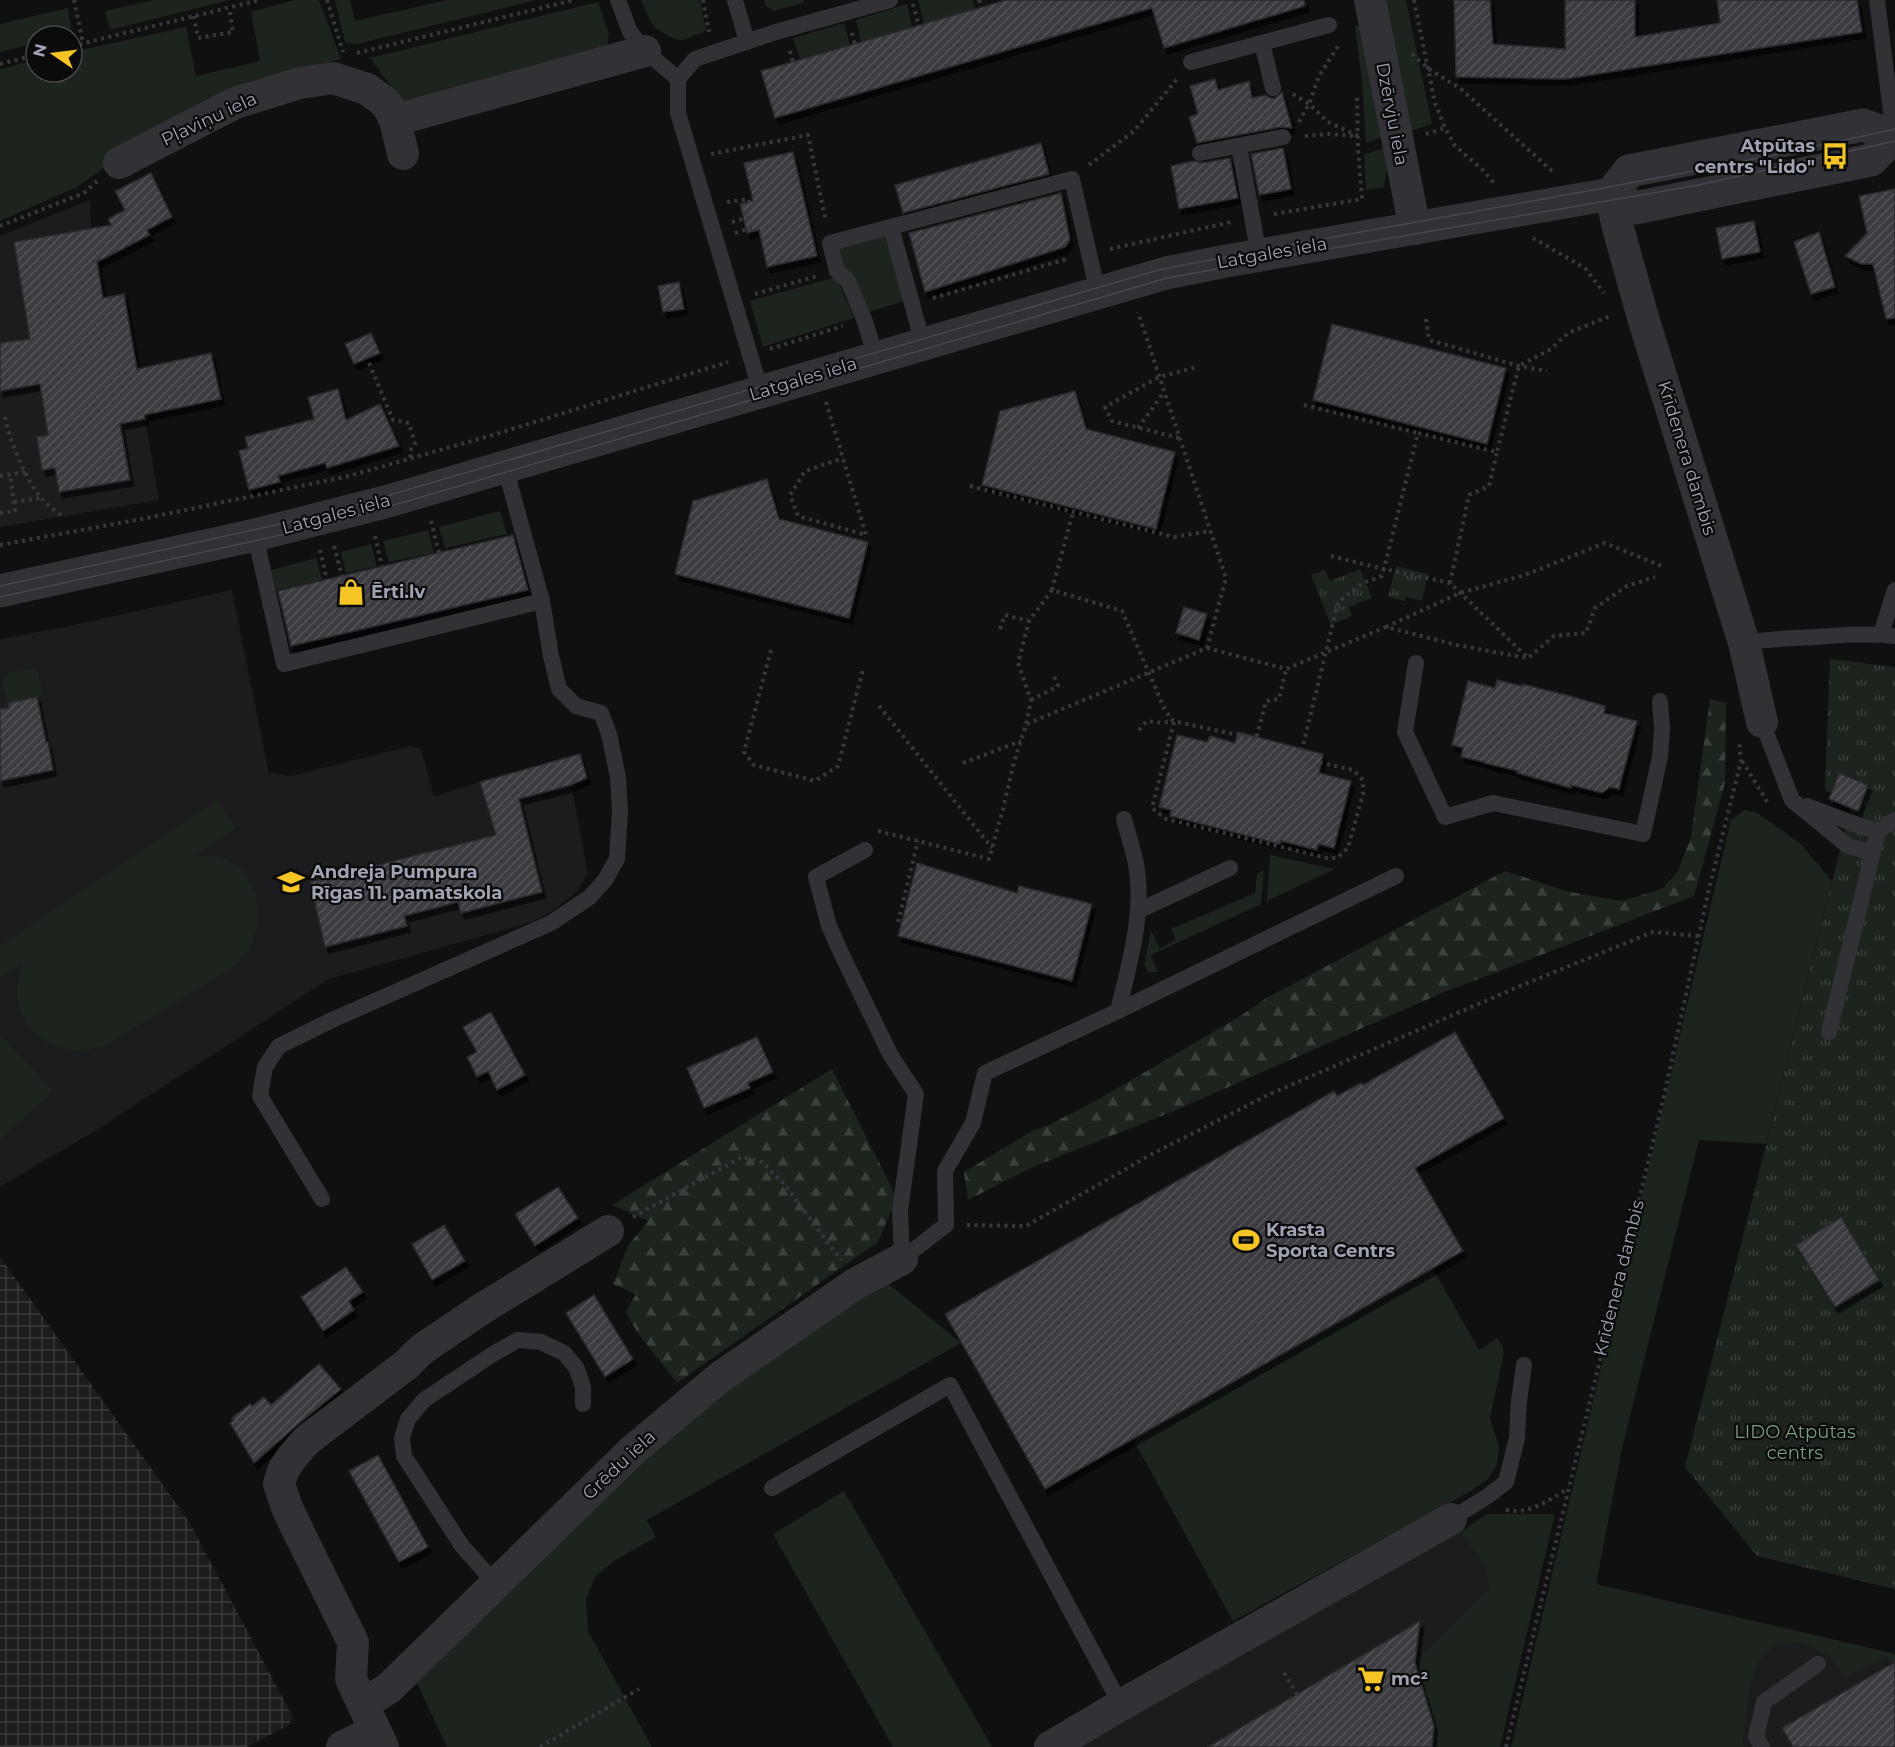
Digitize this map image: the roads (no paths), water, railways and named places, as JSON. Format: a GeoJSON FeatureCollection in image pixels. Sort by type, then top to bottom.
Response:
{"type":"FeatureCollection","features":[{"type":"Feature","properties":{"kind":"street","name":"Dzērvju iela"},"geometry":{"type":"LineString","coordinates":[[1370,0],[1415,229]]}},
{"type":"Feature","properties":{"kind":"street"},"geometry":{"type":"LineString","coordinates":[[395,120],[645,51]]}},
{"type":"Feature","properties":{"kind":"street","name":"Pļaviņu iela"},"geometry":{"type":"LineString","coordinates":[[119,163],[235,103],[300,83],[333,78],[367,89],[386,103],[395,120],[403,154]]}},
{"type":"Feature","properties":{"kind":"street"},"geometry":{"type":"LineString","coordinates":[[1611,194],[1629,171],[1863,125],[1894,136]]}},
{"type":"Feature","properties":{"kind":"street","name":"Latgales iela"},"geometry":{"type":"LineString","coordinates":[[0,591],[255,535],[385,502],[1166,273],[1611,194]]}},
{"type":"Feature","properties":{"kind":"street","name":"Krīdenera dambis"},"geometry":{"type":"LineString","coordinates":[[1611,194],[1644,321],[1744,643],[1762,722]]}},
{"type":"Feature","properties":{"kind":"street"},"geometry":{"type":"LineString","coordinates":[[374,1727],[351,1678],[353,1642],[288,1510],[279,1485],[283,1471],[307,1440],[406,1365],[420,1350],[608,1231]]}},
{"type":"Feature","properties":{"kind":"street","name":"Grēdu iela"},"geometry":{"type":"LineString","coordinates":[[342,1747],[374,1727],[389,1688],[632,1451],[719,1378],[855,1284],[902,1259]]}},
{"type":"Feature","properties":{"kind":"street"},"geometry":{"type":"LineString","coordinates":[[1050,1747],[1462,1512]]}},
{"type":"Feature","properties":{"kind":"lane"},"geometry":{"type":"LineString","coordinates":[[618,0],[630,32],[645,51],[678,79]]}},
{"type":"Feature","properties":{"kind":"lane"},"geometry":{"type":"LineString","coordinates":[[735,0],[747,42]]}},
{"type":"Feature","properties":{"kind":"lane"},"geometry":{"type":"LineString","coordinates":[[761,392],[678,113],[678,79],[695,59],[890,0]]}},
{"type":"Feature","properties":{"kind":"lane"},"geometry":{"type":"LineString","coordinates":[[1877,0],[1894,136]]}},
{"type":"Feature","properties":{"kind":"lane"},"geometry":{"type":"LineString","coordinates":[[1191,62],[1329,25]]}},
{"type":"Feature","properties":{"kind":"lane"},"geometry":{"type":"LineString","coordinates":[[1262,43],[1272,83]]}},
{"type":"Feature","properties":{"kind":"lane"},"geometry":{"type":"LineString","coordinates":[[1200,153],[1283,137]]}},
{"type":"Feature","properties":{"kind":"lane"},"geometry":{"type":"LineString","coordinates":[[1239,146],[1259,255]]}},
{"type":"Feature","properties":{"kind":"lane"},"geometry":{"type":"LineString","coordinates":[[876,357],[864,319],[848,281],[837,271],[830,243],[1072,178],[1098,293]]}},
{"type":"Feature","properties":{"kind":"lane"},"geometry":{"type":"LineString","coordinates":[[891,227],[923,344]]}},
{"type":"Feature","properties":{"kind":"lane"},"geometry":{"type":"LineString","coordinates":[[322,1199],[260,1096],[265,1066],[279,1046],[332,1020],[551,923],[590,897],[617,859],[619,788],[609,734],[601,713],[576,706],[559,689],[542,601],[505,466]]}},
{"type":"Feature","properties":{"kind":"lane"},"geometry":{"type":"LineString","coordinates":[[255,535],[284,664],[542,601]]}},
{"type":"Feature","properties":{"kind":"lane"},"geometry":{"type":"LineString","coordinates":[[1744,643],[1761,640],[1888,635],[1895,590]]}},
{"type":"Feature","properties":{"kind":"lane"},"geometry":{"type":"LineString","coordinates":[[1416,663],[1405,732],[1445,817],[1492,803],[1643,834],[1660,757],[1662,729],[1660,701]]}},
{"type":"Feature","properties":{"kind":"lane"},"geometry":{"type":"LineString","coordinates":[[1762,722],[1792,800],[1848,846],[1873,853]]}},
{"type":"Feature","properties":{"kind":"lane"},"geometry":{"type":"LineString","coordinates":[[1792,800],[1878,831]]}},
{"type":"Feature","properties":{"kind":"lane"},"geometry":{"type":"LineString","coordinates":[[1119,1011],[1138,911],[1136,866],[1124,819]]}},
{"type":"Feature","properties":{"kind":"lane"},"geometry":{"type":"LineString","coordinates":[[1829,1032],[1878,831],[1895,820]]}},
{"type":"Feature","properties":{"kind":"lane"},"geometry":{"type":"LineString","coordinates":[[865,850],[816,877],[829,926],[842,955],[890,1054],[916,1094],[900,1211],[902,1259]]}},
{"type":"Feature","properties":{"kind":"lane"},"geometry":{"type":"LineString","coordinates":[[1138,911],[1230,868]]}},
{"type":"Feature","properties":{"kind":"lane"},"geometry":{"type":"LineString","coordinates":[[902,1259],[946,1225],[945,1171],[973,1123],[985,1073],[1119,1011],[1396,876]]}},
{"type":"Feature","properties":{"kind":"lane"},"geometry":{"type":"LineString","coordinates":[[495,1583],[462,1546],[404,1456],[402,1438],[408,1419],[424,1400],[493,1353],[518,1340],[541,1342],[564,1353],[576,1367],[582,1387],[583,1404]]}},
{"type":"Feature","properties":{"kind":"lane"},"geometry":{"type":"LineString","coordinates":[[1462,1512],[1506,1482],[1517,1438],[1524,1365]]}},
{"type":"Feature","properties":{"kind":"lane"},"geometry":{"type":"LineString","coordinates":[[772,1488],[950,1385],[1121,1705]]}},
{"type":"Feature","properties":{"kind":"lane"},"geometry":{"type":"LineString","coordinates":[[1762,1747],[1756,1737],[1764,1702],[1818,1664]]}},
{"type":"Feature","properties":{"kind":"tram line"},"geometry":{"type":"LineString","coordinates":[[0,586],[325,514],[1158,270],[1619,185],[1895,129]]}},
{"type":"Feature","properties":{"kind":"tram line"},"geometry":{"type":"LineString","coordinates":[[0,597],[326,525],[1167,278],[1699,185],[1895,141]]}},
{"type":"Feature","properties":{"kind":"place","name":"Atpūtas centrs \"Lido\""},"geometry":{"type":"Point","coordinates":[1835,156]}},
{"type":"Feature","properties":{"kind":"place","name":"Ērti.lv"},"geometry":{"type":"Point","coordinates":[351,592]}},
{"type":"Feature","properties":{"kind":"place","name":"Andreja Pumpura Rīgas 11. pamatskola"},"geometry":{"type":"Point","coordinates":[291,882]}},
{"type":"Feature","properties":{"kind":"place","name":"Krasta Sporta Centrs"},"geometry":{"type":"Point","coordinates":[1246,1240]}},
{"type":"Feature","properties":{"kind":"place","name":"mc²"},"geometry":{"type":"Point","coordinates":[1371,1679]}},
{"type":"Feature","properties":{"kind":"park label","name":"LIDO Atpūtas centrs"},"geometry":{"type":"Point","coordinates":[1795,1442]}}]}
